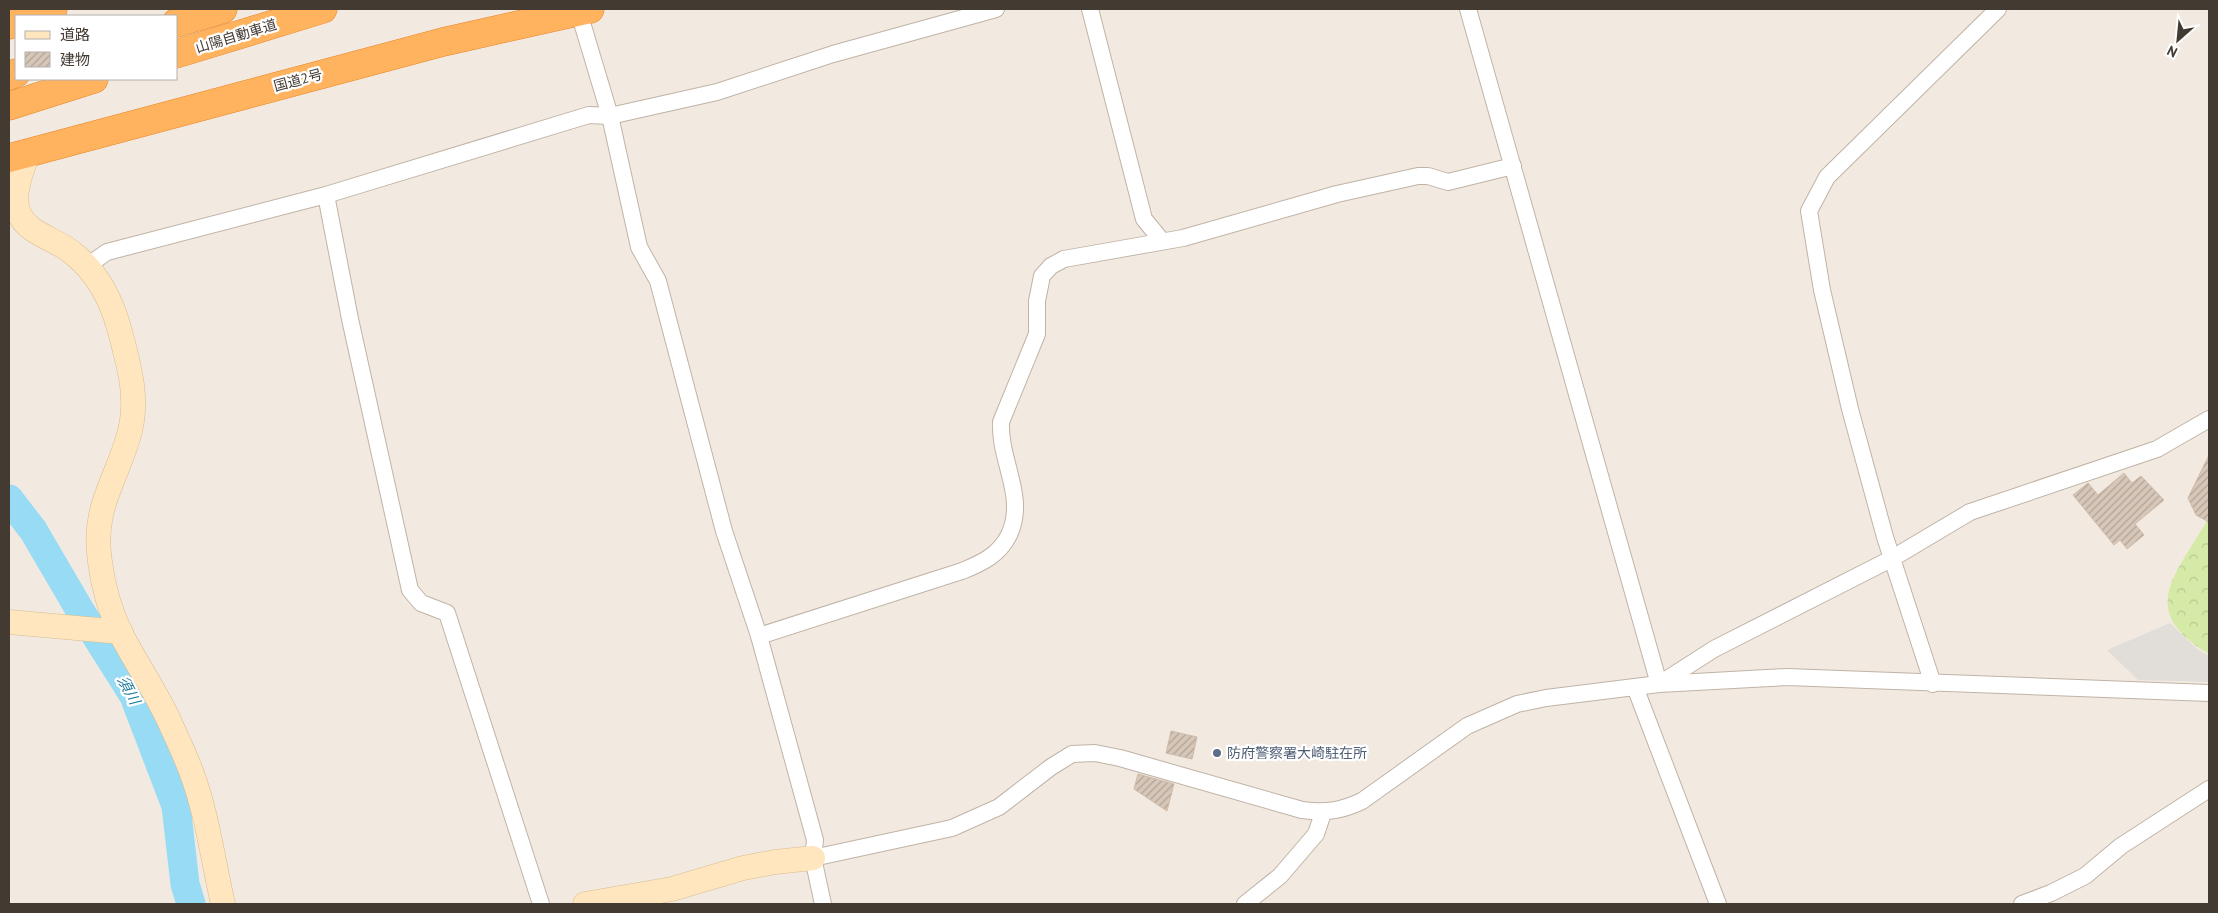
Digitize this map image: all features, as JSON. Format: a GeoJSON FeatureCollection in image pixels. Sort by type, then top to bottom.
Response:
{"type":"FeatureCollection","features":[{"type":"Feature","properties":{"kind":"highway"},"geometry":{"type":"LineString","coordinates":[[36,15],[53,9]]}},
{"type":"Feature","properties":{"kind":"highway"},"geometry":{"type":"LineString","coordinates":[[178,22],[223,9]]}},
{"type":"Feature","properties":{"kind":"highway","name":"山陽自動車道"},"geometry":{"type":"LineString","coordinates":[[178,53],[324,9]]}},
{"type":"Feature","properties":{"kind":"highway"},"geometry":{"type":"LineString","coordinates":[[443,42],[529,9]]}},
{"type":"Feature","properties":{"kind":"highway","name":"国道2号"},"geometry":{"type":"LineString","coordinates":[[18,156],[443,42],[586,18]]}},
{"type":"Feature","properties":{"kind":"highway"},"geometry":{"type":"LineString","coordinates":[[9,106],[91,80]]}},
{"type":"Feature","properties":{"kind":"street"},"geometry":{"type":"LineString","coordinates":[[87,266],[107,252],[326,195],[589,115],[610,116],[717,92],[833,54],[996,9]]}},
{"type":"Feature","properties":{"kind":"street"},"geometry":{"type":"LineString","coordinates":[[1090,9],[1144,219],[1162,241]]}},
{"type":"Feature","properties":{"kind":"street"},"geometry":{"type":"LineString","coordinates":[[1468,9],[1659,684]]}},
{"type":"Feature","properties":{"kind":"street"},"geometry":{"type":"LineString","coordinates":[[1933,684],[1891,559],[1848,400],[1822,290],[1809,210],[1827,177],[1998,9]]}},
{"type":"Feature","properties":{"kind":"street"},"geometry":{"type":"LineString","coordinates":[[586,18],[639,247],[658,281],[724,531],[759,636],[815,840],[813,858],[823,904]]}},
{"type":"Feature","properties":{"kind":"street"},"geometry":{"type":"LineString","coordinates":[[18,156],[15,195],[21,216],[32,229]]}},
{"type":"Feature","properties":{"kind":"street"},"geometry":{"type":"LineString","coordinates":[[759,636],[962,570],[988,559],[999,551],[1013,525],[1016,512],[1013,488],[1000,435],[1001,422],[1037,334],[1036,301],[1042,276],[1051,266],[1064,259],[1183,238],[1337,194],[1418,176],[1428,176],[1448,182],[1513,166]]}},
{"type":"Feature","properties":{"kind":"street"},"geometry":{"type":"LineString","coordinates":[[326,195],[350,319],[410,590],[421,603],[447,613],[542,904]]}},
{"type":"Feature","properties":{"kind":"street"},"geometry":{"type":"LineString","coordinates":[[9,220],[56,241],[87,266],[106,292],[111,303],[133,386],[133,410],[129,437],[106,490],[99,522],[98,539],[103,579],[117,632],[156,693],[191,772],[204,817],[223,904]]}},
{"type":"Feature","properties":{"kind":"street"},"geometry":{"type":"LineString","coordinates":[[1659,684],[1714,649],[1891,559],[1970,512],[2157,449],[2209,419]]}},
{"type":"Feature","properties":{"kind":"street"},"geometry":{"type":"LineString","coordinates":[[9,622],[117,632]]}},
{"type":"Feature","properties":{"kind":"street"},"geometry":{"type":"LineString","coordinates":[[585,904],[672,889],[767,864],[813,858],[924,836],[960,825],[998,807],[1051,767],[1072,754],[1095,753],[1120,758],[1302,810],[1323,813],[1344,809],[1362,801],[1426,753],[1467,726],[1488,715],[1516,704],[1546,698],[1659,684],[1787,678],[2209,693]]}},
{"type":"Feature","properties":{"kind":"street"},"geometry":{"type":"LineString","coordinates":[[1635,688],[1718,904]]}},
{"type":"Feature","properties":{"kind":"street"},"geometry":{"type":"LineString","coordinates":[[2022,904],[2051,894],[2085,876],[2122,846],[2209,789]]}},
{"type":"Feature","properties":{"kind":"street"},"geometry":{"type":"LineString","coordinates":[[1245,904],[1280,876],[1316,834],[1323,813]]}},
{"type":"Feature","properties":{"kind":"green space"},"geometry":{"type":"Polygon","coordinates":[[[2209,517],[2209,654],[2186,637],[2173,621],[2168,605],[2170,589],[2176,572],[2209,517]]]}},
{"type":"Feature","properties":{"kind":"shaded area"},"geometry":{"type":"Polygon","coordinates":[[[2170,623],[2197,649],[2209,656],[2209,682],[2138,680],[2107,650],[2170,623]]]}},
{"type":"Feature","properties":{"kind":"building"},"geometry":{"type":"Polygon","coordinates":[[[2209,455],[2209,522],[2196,515],[2188,498],[2209,455]]]}},
{"type":"Feature","properties":{"kind":"building"},"geometry":{"type":"Polygon","coordinates":[[[2124,473],[2132,483],[2141,476],[2164,500],[2135,524],[2144,535],[2127,549],[2120,540],[2114,545],[2073,495],[2088,483],[2098,495],[2124,473]]]}},
{"type":"Feature","properties":{"kind":"building"},"geometry":{"type":"Polygon","coordinates":[[[1171,731],[1197,737],[1192,759],[1166,753],[1171,731]]]}},
{"type":"Feature","properties":{"kind":"building"},"geometry":{"type":"Polygon","coordinates":[[[1138,774],[1174,784],[1167,811],[1134,789],[1138,774]]]}},
{"type":"Feature","properties":{"kind":"waterway","name":"須川"},"geometry":{"type":"LineString","coordinates":[[9,499],[33,530],[81,612],[134,696],[176,806],[185,884],[191,904]]}},
{"type":"Feature","properties":{"kind":"place","name":"防府警察署大崎駐在所"},"geometry":{"type":"Point","coordinates":[1217,753]}}]}
